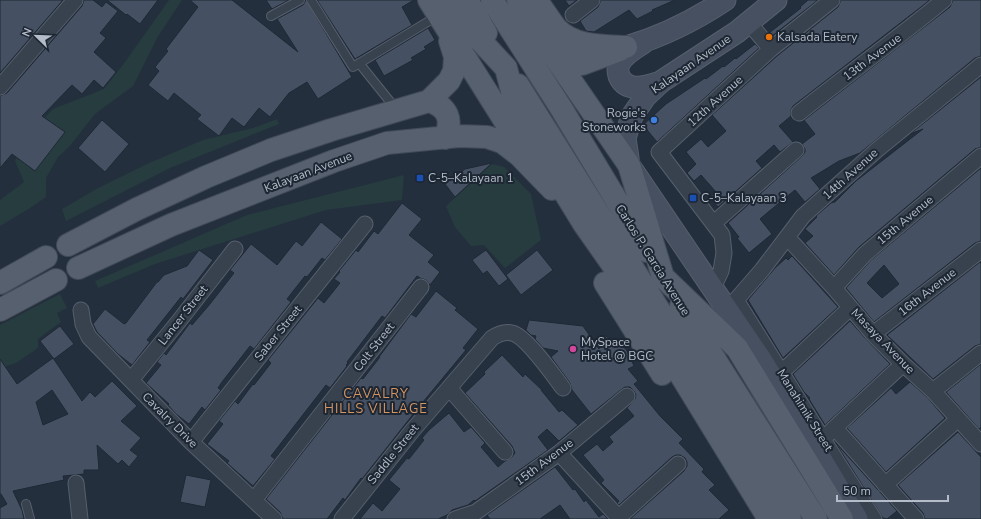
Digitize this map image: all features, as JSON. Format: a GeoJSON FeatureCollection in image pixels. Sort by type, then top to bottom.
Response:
{"type":"FeatureCollection","features":[{"type":"Feature","properties":{"kind":"main road","name":"Carlos P. Garcia Avenue"},"geometry":{"type":"LineString","coordinates":[[467,0],[506,68],[790,519]]}},
{"type":"Feature","properties":{"kind":"main road","name":"Carlos P. Garcia Avenue"},"geometry":{"type":"LineString","coordinates":[[492,0],[561,108],[663,277],[816,519]]}},
{"type":"Feature","properties":{"kind":"main road"},"geometry":{"type":"LineString","coordinates":[[518,0],[547,46],[762,362],[857,519]]}},
{"type":"Feature","properties":{"kind":"main road"},"geometry":{"type":"LineString","coordinates":[[536,0],[558,29],[570,38],[592,45],[635,45]]}},
{"type":"Feature","properties":{"kind":"main road"},"geometry":{"type":"LineString","coordinates":[[547,46],[572,62],[582,64],[635,45],[683,24],[725,0]]}},
{"type":"Feature","properties":{"kind":"main road","name":"Kalayaan Avenue"},"geometry":{"type":"LineString","coordinates":[[629,165],[625,138],[632,116],[645,96],[662,81],[737,32],[776,0]]}},
{"type":"Feature","properties":{"kind":"main road"},"geometry":{"type":"LineString","coordinates":[[439,8],[456,14],[506,68],[519,118],[584,224],[617,272],[653,329],[769,519]]}},
{"type":"Feature","properties":{"kind":"main road"},"geometry":{"type":"LineString","coordinates":[[68,245],[206,177],[271,150],[331,130],[429,101],[449,81],[454,71],[455,57],[439,8]]}},
{"type":"Feature","properties":{"kind":"main road"},"geometry":{"type":"LineString","coordinates":[[439,8],[538,175],[753,519]]}},
{"type":"Feature","properties":{"kind":"main road"},"geometry":{"type":"LineString","coordinates":[[635,45],[619,64],[618,72],[622,81],[630,86],[643,87],[662,81]]}},
{"type":"Feature","properties":{"kind":"main road"},"geometry":{"type":"LineString","coordinates":[[429,101],[437,103],[444,108],[448,115],[449,124],[445,138]]}},
{"type":"Feature","properties":{"kind":"main road","name":"Kalayaan Avenue"},"geometry":{"type":"LineString","coordinates":[[78,268],[171,225],[334,161],[387,143],[472,136],[487,137],[502,142],[519,155],[538,175]]}},
{"type":"Feature","properties":{"kind":"main road"},"geometry":{"type":"LineString","coordinates":[[629,165],[663,277],[737,348],[842,519]]}},
{"type":"Feature","properties":{"kind":"main road"},"geometry":{"type":"LineString","coordinates":[[538,175],[584,224]]}},
{"type":"Feature","properties":{"kind":"main road"},"geometry":{"type":"LineString","coordinates":[[0,283],[46,257]]}},
{"type":"Feature","properties":{"kind":"main road"},"geometry":{"type":"LineString","coordinates":[[0,310],[56,280]]}},
{"type":"Feature","properties":{"kind":"street"},"geometry":{"type":"LineString","coordinates":[[0,87],[75,0]]}},
{"type":"Feature","properties":{"kind":"street"},"geometry":{"type":"LineString","coordinates":[[573,15],[592,0]]}},
{"type":"Feature","properties":{"kind":"street","name":"12th Avenue"},"geometry":{"type":"LineString","coordinates":[[714,223],[658,152],[771,49],[832,0]]}},
{"type":"Feature","properties":{"kind":"street","name":"13th Avenue"},"geometry":{"type":"LineString","coordinates":[[799,113],[859,66],[901,36],[944,0]]}},
{"type":"Feature","properties":{"kind":"street"},"geometry":{"type":"LineString","coordinates":[[749,23],[771,49]]}},
{"type":"Feature","properties":{"kind":"street","name":"14th Avenue"},"geometry":{"type":"LineString","coordinates":[[736,300],[762,270],[803,216],[878,149],[981,65]]}},
{"type":"Feature","properties":{"kind":"street"},"geometry":{"type":"LineString","coordinates":[[713,288],[721,271],[724,253],[722,235],[714,223],[796,150]]}},
{"type":"Feature","properties":{"kind":"street","name":"15th Avenue"},"geometry":{"type":"LineString","coordinates":[[834,288],[865,254],[981,156]]}},
{"type":"Feature","properties":{"kind":"street","name":"Saber Street"},"geometry":{"type":"LineString","coordinates":[[191,442],[365,224]]}},
{"type":"Feature","properties":{"kind":"street","name":"Masaya Avenue"},"geometry":{"type":"LineString","coordinates":[[787,237],[834,288],[873,334],[902,364],[933,391],[981,444]]}},
{"type":"Feature","properties":{"kind":"street","name":"Lancer Street"},"geometry":{"type":"LineString","coordinates":[[131,380],[235,249]]}},
{"type":"Feature","properties":{"kind":"street","name":"16th Avenue"},"geometry":{"type":"LineString","coordinates":[[873,334],[981,250]]}},
{"type":"Feature","properties":{"kind":"street","name":"Colt Street"},"geometry":{"type":"LineString","coordinates":[[254,500],[421,287]]}},
{"type":"Feature","properties":{"kind":"street","name":"Manahimik Street"},"geometry":{"type":"LineString","coordinates":[[736,300],[874,519]]}},
{"type":"Feature","properties":{"kind":"street"},"geometry":{"type":"LineString","coordinates":[[782,372],[850,308]]}},
{"type":"Feature","properties":{"kind":"street","name":"Cavalry Drive"},"geometry":{"type":"LineString","coordinates":[[81,310],[83,324],[88,337],[191,442],[274,519]]}},
{"type":"Feature","properties":{"kind":"street","name":"Saddle Street"},"geometry":{"type":"LineString","coordinates":[[342,519],[412,431],[492,338],[498,334],[505,332],[514,333],[526,341],[563,388]]}},
{"type":"Feature","properties":{"kind":"street"},"geometry":{"type":"LineString","coordinates":[[933,391],[981,353]]}},
{"type":"Feature","properties":{"kind":"street"},"geometry":{"type":"LineString","coordinates":[[824,439],[902,364]]}},
{"type":"Feature","properties":{"kind":"street"},"geometry":{"type":"LineString","coordinates":[[449,388],[505,452]]}},
{"type":"Feature","properties":{"kind":"street","name":"15th Avenue"},"geometry":{"type":"LineString","coordinates":[[455,519],[476,512],[559,453],[627,396]]}},
{"type":"Feature","properties":{"kind":"street"},"geometry":{"type":"LineString","coordinates":[[885,485],[958,419]]}},
{"type":"Feature","properties":{"kind":"street"},"geometry":{"type":"LineString","coordinates":[[835,428],[916,519]]}},
{"type":"Feature","properties":{"kind":"street"},"geometry":{"type":"LineString","coordinates":[[559,453],[619,518],[678,464]]}},
{"type":"Feature","properties":{"kind":"street"},"geometry":{"type":"LineString","coordinates":[[76,483],[80,519]]}},
{"type":"Feature","properties":{"kind":"lane"},"geometry":{"type":"LineString","coordinates":[[271,16],[300,0]]}},
{"type":"Feature","properties":{"kind":"lane"},"geometry":{"type":"LineString","coordinates":[[311,0],[353,66],[429,21],[439,8]]}},
{"type":"Feature","properties":{"kind":"lane"},"geometry":{"type":"LineString","coordinates":[[359,63],[397,110]]}},
{"type":"Feature","properties":{"kind":"lane"},"geometry":{"type":"LineString","coordinates":[[26,504],[30,519]]}},
{"type":"Feature","properties":{"kind":"green space"},"geometry":{"type":"Polygon","coordinates":[[[169,0],[182,0],[157,38],[133,86],[95,114],[69,147],[58,157],[46,178],[46,197],[0,226],[0,200],[24,182],[15,161],[29,134],[53,109],[104,89],[169,0]]]}},
{"type":"Feature","properties":{"kind":"green space"},"geometry":{"type":"Polygon","coordinates":[[[277,119],[279,124],[170,168],[66,221],[62,209],[98,188],[147,164],[203,140],[253,128],[277,119]]]}},
{"type":"Feature","properties":{"kind":"green space"},"geometry":{"type":"Polygon","coordinates":[[[492,164],[504,167],[531,194],[541,240],[505,268],[484,245],[471,246],[455,227],[446,206],[492,164]]]}},
{"type":"Feature","properties":{"kind":"green space"},"geometry":{"type":"Polygon","coordinates":[[[404,175],[402,200],[326,210],[155,264],[98,288],[95,281],[247,215],[404,175]]]}},
{"type":"Feature","properties":{"kind":"green space"},"geometry":{"type":"Polygon","coordinates":[[[60,294],[67,308],[57,313],[61,322],[38,339],[38,348],[16,363],[0,368],[0,325],[60,294]]]}},
{"type":"Feature","properties":{"kind":"building"},"geometry":{"type":"Polygon","coordinates":[[[0,0],[63,0],[0,73],[0,0]]]}},
{"type":"Feature","properties":{"kind":"building"},"geometry":{"type":"Polygon","coordinates":[[[84,0],[93,0],[102,7],[106,2],[118,11],[100,33],[106,38],[94,52],[116,72],[103,88],[94,80],[82,94],[72,85],[42,116],[65,132],[35,171],[12,154],[0,168],[0,96],[7,93],[82,6],[84,0]]]}},
{"type":"Feature","properties":{"kind":"building"},"geometry":{"type":"Polygon","coordinates":[[[107,0],[158,0],[140,24],[107,0]]]}},
{"type":"Feature","properties":{"kind":"building"},"geometry":{"type":"Polygon","coordinates":[[[190,0],[232,0],[298,52],[277,19],[303,5],[306,0],[352,77],[318,99],[307,82],[289,93],[270,117],[259,108],[244,127],[232,118],[219,136],[197,119],[201,115],[174,93],[168,101],[148,85],[159,71],[155,67],[168,51],[166,49],[198,7],[190,0]]]}},
{"type":"Feature","properties":{"kind":"building"},"geometry":{"type":"Polygon","coordinates":[[[266,0],[289,0],[272,9],[266,0]]]}},
{"type":"Feature","properties":{"kind":"building"},"geometry":{"type":"Polygon","coordinates":[[[317,0],[414,0],[402,7],[412,25],[355,59],[317,0]]]}},
{"type":"Feature","properties":{"kind":"building"},"geometry":{"type":"Polygon","coordinates":[[[565,0],[577,0],[569,6],[565,0]]]}},
{"type":"Feature","properties":{"kind":"building"},"geometry":{"type":"Polygon","coordinates":[[[601,0],[675,0],[652,10],[653,11],[637,19],[629,10],[594,32],[586,31],[580,21],[598,7],[601,0]]]}},
{"type":"Feature","properties":{"kind":"building"},"geometry":{"type":"Polygon","coordinates":[[[808,0],[818,0],[772,36],[769,33],[801,8],[800,7],[808,0]]]}},
{"type":"Feature","properties":{"kind":"building"},"geometry":{"type":"Polygon","coordinates":[[[841,0],[930,0],[793,106],[791,116],[779,126],[793,142],[780,152],[774,145],[756,161],[762,168],[718,207],[710,197],[716,192],[701,175],[694,181],[687,173],[696,164],[686,152],[701,139],[708,147],[726,131],[712,115],[777,56],[838,7],[841,0]]]}},
{"type":"Feature","properties":{"kind":"building"},"geometry":{"type":"Polygon","coordinates":[[[953,0],[981,0],[981,56],[975,58],[860,153],[839,161],[811,178],[820,189],[805,202],[795,190],[767,213],[760,219],[772,234],[749,253],[737,238],[739,237],[728,223],[805,152],[802,144],[815,134],[804,120],[950,7],[953,0]]]}},
{"type":"Feature","properties":{"kind":"building"},"geometry":{"type":"Polygon","coordinates":[[[428,28],[435,40],[424,47],[426,49],[411,58],[413,60],[384,76],[375,60],[428,28]]]}},
{"type":"Feature","properties":{"kind":"building"},"geometry":{"type":"Polygon","coordinates":[[[755,44],[759,48],[657,142],[643,125],[666,104],[705,78],[706,79],[723,66],[724,67],[735,58],[736,59],[755,44]]]}},
{"type":"Feature","properties":{"kind":"building"},"geometry":{"type":"Polygon","coordinates":[[[981,77],[981,147],[975,149],[859,247],[834,275],[805,243],[813,236],[805,229],[817,217],[816,216],[831,203],[835,202],[856,181],[923,129],[910,134],[981,77]]]}},
{"type":"Feature","properties":{"kind":"building"},"geometry":{"type":"Polygon","coordinates":[[[102,120],[129,144],[105,172],[78,148],[102,120]]]}},
{"type":"Feature","properties":{"kind":"building"},"geometry":{"type":"Polygon","coordinates":[[[492,163],[455,197],[445,184],[465,169],[492,163]]]}},
{"type":"Feature","properties":{"kind":"building"},"geometry":{"type":"Polygon","coordinates":[[[981,168],[981,241],[975,243],[874,322],[846,288],[871,260],[981,168]],[[884,265],[867,283],[882,298],[899,284],[884,265]]]}},
{"type":"Feature","properties":{"kind":"building"},"geometry":{"type":"Polygon","coordinates":[[[402,203],[422,219],[409,235],[434,255],[428,262],[440,272],[430,285],[426,280],[417,276],[385,318],[382,316],[347,362],[347,366],[330,388],[326,385],[271,456],[275,459],[253,486],[227,463],[229,461],[207,444],[223,424],[219,421],[235,401],[238,404],[253,384],[254,385],[271,363],[268,360],[318,298],[324,303],[340,283],[334,279],[356,250],[358,252],[374,231],[378,234],[402,203]]]}},
{"type":"Feature","properties":{"kind":"building"},"geometry":{"type":"Polygon","coordinates":[[[321,222],[342,239],[325,260],[322,258],[307,277],[305,276],[287,299],[291,302],[254,349],[250,346],[222,382],[218,388],[221,390],[205,410],[202,407],[189,424],[176,414],[168,405],[169,404],[146,383],[161,365],[157,362],[164,353],[166,355],[190,323],[192,325],[210,304],[234,273],[230,270],[251,244],[277,265],[296,241],[302,246],[321,222]]]}},
{"type":"Feature","properties":{"kind":"building"},"geometry":{"type":"Polygon","coordinates":[[[199,250],[213,260],[183,299],[181,297],[147,340],[150,342],[132,365],[118,354],[97,332],[93,324],[105,309],[124,324],[126,323],[164,275],[187,266],[199,250]]]}},
{"type":"Feature","properties":{"kind":"building"},"geometry":{"type":"Polygon","coordinates":[[[486,250],[508,279],[499,286],[487,271],[483,274],[472,260],[486,250]]]}},
{"type":"Feature","properties":{"kind":"building"},"geometry":{"type":"Polygon","coordinates":[[[537,250],[553,270],[521,295],[506,275],[537,250]]]}},
{"type":"Feature","properties":{"kind":"building"},"geometry":{"type":"Polygon","coordinates":[[[792,256],[838,307],[783,358],[748,300],[775,268],[786,258],[788,260],[792,256]]]}},
{"type":"Feature","properties":{"kind":"building"},"geometry":{"type":"Polygon","coordinates":[[[980,262],[981,344],[975,346],[933,379],[887,335],[980,262]]]}},
{"type":"Feature","properties":{"kind":"building"},"geometry":{"type":"Polygon","coordinates":[[[436,291],[457,308],[455,310],[478,329],[463,348],[466,350],[362,479],[361,478],[345,500],[343,498],[327,519],[283,519],[280,512],[266,499],[361,378],[363,379],[411,314],[416,317],[436,291]]]}},
{"type":"Feature","properties":{"kind":"building"},"geometry":{"type":"Polygon","coordinates":[[[529,320],[583,326],[599,349],[604,335],[626,349],[634,366],[628,369],[638,381],[634,384],[660,416],[683,439],[679,443],[704,469],[702,472],[715,485],[709,490],[729,510],[719,519],[630,519],[684,471],[687,466],[685,458],[680,455],[672,457],[619,505],[617,503],[619,501],[601,483],[604,480],[583,455],[597,444],[603,451],[613,442],[609,437],[634,416],[627,408],[635,399],[636,395],[630,387],[625,387],[591,414],[572,390],[570,383],[551,357],[558,351],[543,348],[535,339],[536,336],[531,335],[526,330],[529,320]]]}},
{"type":"Feature","properties":{"kind":"building"},"geometry":{"type":"Polygon","coordinates":[[[850,321],[890,364],[825,425],[809,399],[810,398],[804,392],[793,374],[850,321]]]}},
{"type":"Feature","properties":{"kind":"building"},"geometry":{"type":"Polygon","coordinates":[[[60,326],[74,344],[54,359],[40,341],[60,326]]]}},
{"type":"Feature","properties":{"kind":"building"},"geometry":{"type":"Polygon","coordinates":[[[502,355],[523,377],[525,374],[542,390],[559,412],[562,410],[578,425],[559,441],[547,429],[538,437],[548,450],[475,501],[474,500],[468,505],[452,510],[447,515],[438,519],[360,519],[373,503],[382,511],[400,489],[389,480],[407,458],[409,459],[424,440],[422,438],[429,430],[449,413],[464,432],[471,427],[485,443],[481,447],[498,467],[511,458],[515,453],[512,446],[465,393],[502,355]]]}},
{"type":"Feature","properties":{"kind":"building"},"geometry":{"type":"Polygon","coordinates":[[[53,358],[82,401],[90,392],[95,397],[112,381],[137,406],[121,421],[141,438],[130,450],[138,456],[129,467],[122,460],[118,464],[97,445],[99,470],[84,470],[84,474],[63,476],[64,480],[13,491],[22,510],[24,519],[0,519],[0,508],[7,504],[0,494],[0,359],[17,384],[53,358]],[[52,390],[36,402],[43,425],[68,414],[52,390]]]}},
{"type":"Feature","properties":{"kind":"building"},"geometry":{"type":"Polygon","coordinates":[[[981,364],[981,427],[979,429],[946,392],[981,364]]]}},
{"type":"Feature","properties":{"kind":"building"},"geometry":{"type":"Polygon","coordinates":[[[910,382],[927,397],[945,418],[886,472],[847,428],[891,388],[896,394],[910,382]]]}},
{"type":"Feature","properties":{"kind":"building"},"geometry":{"type":"Polygon","coordinates":[[[958,432],[981,457],[981,519],[925,519],[923,513],[898,485],[958,432]]]}},
{"type":"Feature","properties":{"kind":"building"},"geometry":{"type":"Polygon","coordinates":[[[835,442],[897,511],[887,519],[883,518],[835,442]]]}},
{"type":"Feature","properties":{"kind":"building"},"geometry":{"type":"Polygon","coordinates":[[[555,467],[573,490],[575,489],[584,502],[586,500],[599,517],[603,514],[608,519],[570,519],[560,505],[540,519],[490,519],[487,515],[555,467]]]}},
{"type":"Feature","properties":{"kind":"building"},"geometry":{"type":"Polygon","coordinates":[[[186,475],[211,480],[205,507],[180,502],[186,475]]]}},
{"type":"Feature","properties":{"kind":"place","name":"Kalsada Eatery"},"geometry":{"type":"Point","coordinates":[769,37]}},
{"type":"Feature","properties":{"kind":"place","name":"Rogie's Stoneworks"},"geometry":{"type":"Point","coordinates":[654,120]}},
{"type":"Feature","properties":{"kind":"place","name":"C-5–Kalayaan 1"},"geometry":{"type":"Point","coordinates":[420,178]}},
{"type":"Feature","properties":{"kind":"place","name":"C-5–Kalayaan 3"},"geometry":{"type":"Point","coordinates":[693,198]}},
{"type":"Feature","properties":{"kind":"place","name":"MySpace Hotel @ BGC"},"geometry":{"type":"Point","coordinates":[573,349]}},
{"type":"Feature","properties":{"kind":"district","name":"CAVALRY HILLS VILLAGE"},"geometry":{"type":"Point","coordinates":[376,400]}}]}
